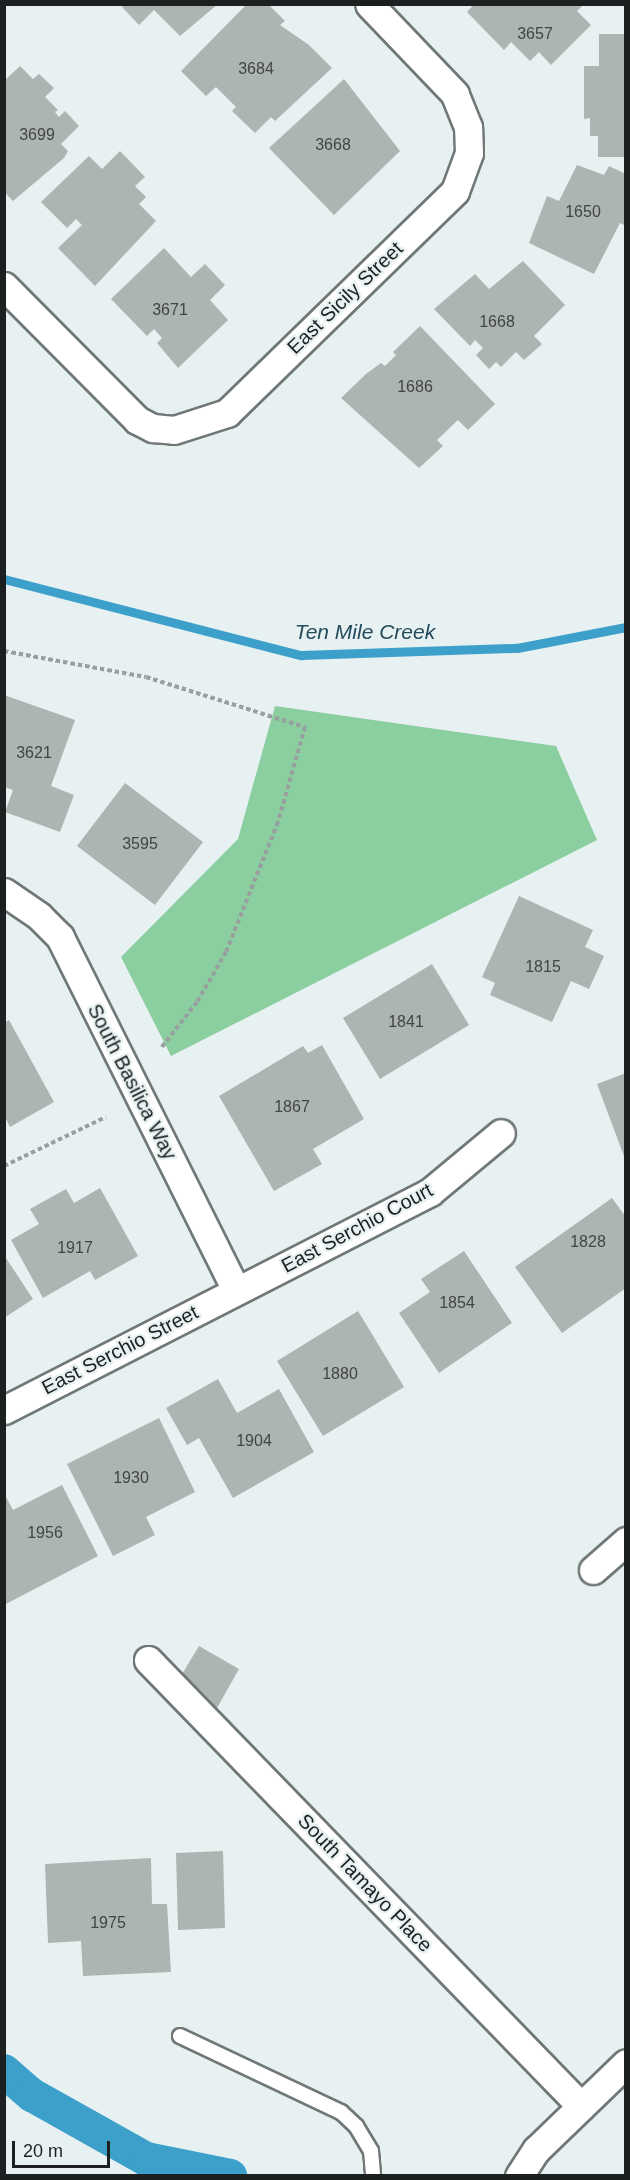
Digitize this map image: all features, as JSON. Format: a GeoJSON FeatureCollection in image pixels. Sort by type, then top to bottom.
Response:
{"type":"FeatureCollection","features":[{"type":"Feature","properties":{"kind":"street","name":"East Sicily Street"},"geometry":{"type":"LineString","coordinates":[[4,286],[136,420],[153,428],[174,430],[227,413],[454,191],[469,153],[468,126],[455,94],[369,4]]}},
{"type":"Feature","properties":{"kind":"street","name":"South Basilica Way"},"geometry":{"type":"LineString","coordinates":[[4,892],[39,916],[60,938],[236,1290]]}},
{"type":"Feature","properties":{"kind":"street","name":"East Serchio Court"},"geometry":{"type":"LineString","coordinates":[[236,1290],[430,1192],[501,1133]]}},
{"type":"Feature","properties":{"kind":"street","name":"East Serchio Street"},"geometry":{"type":"LineString","coordinates":[[4,1410],[236,1290]]}},
{"type":"Feature","properties":{"kind":"street"},"geometry":{"type":"LineString","coordinates":[[593,1570],[626,1541]]}},
{"type":"Feature","properties":{"kind":"street","name":"South Tamayo Place"},"geometry":{"type":"LineString","coordinates":[[148,1660],[581,2106]]}},
{"type":"Feature","properties":{"kind":"street"},"geometry":{"type":"LineString","coordinates":[[519,2175],[536,2150],[626,2063]]}},
{"type":"Feature","properties":{"kind":"lane"},"geometry":{"type":"LineString","coordinates":[[180,2036],[341,2112],[357,2126],[371,2151],[373,2175]]}},
{"type":"Feature","properties":{"kind":"path"},"geometry":{"type":"LineString","coordinates":[[4,651],[146,677],[306,727],[278,822],[226,952],[197,1002],[161,1048]]}},
{"type":"Feature","properties":{"kind":"path"},"geometry":{"type":"LineString","coordinates":[[4,1166],[106,1117]]}},
{"type":"Feature","properties":{"kind":"green space"},"geometry":{"type":"Polygon","coordinates":[[[275,706],[556,746],[597,840],[171,1056],[121,957],[238,839],[275,706]]]}},
{"type":"Feature","properties":{"kind":"building"},"geometry":{"type":"Polygon","coordinates":[[[125,4],[218,4],[180,36],[154,10],[139,25],[122,7],[125,4]]]}},
{"type":"Feature","properties":{"kind":"building"},"geometry":{"type":"Polygon","coordinates":[[[247,4],[268,4],[285,21],[280,25],[309,45],[332,68],[275,121],[271,117],[255,133],[232,111],[236,107],[216,87],[206,96],[181,71],[247,4]]]}},
{"type":"Feature","properties":{"kind":"building"},"geometry":{"type":"Polygon","coordinates":[[[474,4],[584,4],[577,11],[591,25],[551,65],[539,52],[530,61],[511,42],[504,50],[467,12],[474,4]]]}},
{"type":"Feature","properties":{"kind":"building"},"geometry":{"type":"Polygon","coordinates":[[[599,34],[626,34],[626,157],[598,157],[598,136],[590,136],[590,118],[584,119],[584,66],[599,66],[599,34]]]}},
{"type":"Feature","properties":{"kind":"building"},"geometry":{"type":"Polygon","coordinates":[[[20,66],[33,79],[39,74],[54,88],[45,97],[58,110],[55,112],[59,117],[65,111],[79,126],[61,144],[68,151],[64,158],[13,201],[4,192],[4,81],[20,66]]]}},
{"type":"Feature","properties":{"kind":"building"},"geometry":{"type":"Polygon","coordinates":[[[344,79],[400,151],[334,215],[269,148],[344,79]]]}},
{"type":"Feature","properties":{"kind":"building"},"geometry":{"type":"Polygon","coordinates":[[[120,151],[145,177],[135,186],[146,197],[139,204],[156,221],[95,286],[58,248],[82,225],[76,219],[67,228],[41,202],[89,156],[102,169],[120,151]]]}},
{"type":"Feature","properties":{"kind":"building"},"geometry":{"type":"Polygon","coordinates":[[[577,165],[604,175],[609,166],[626,174],[626,226],[620,223],[594,274],[529,243],[547,196],[559,201],[577,165]]]}},
{"type":"Feature","properties":{"kind":"building"},"geometry":{"type":"Polygon","coordinates":[[[164,248],[191,277],[205,264],[225,285],[210,300],[228,320],[178,368],[157,343],[162,338],[154,329],[147,336],[111,299],[164,248]]]}},
{"type":"Feature","properties":{"kind":"building"},"geometry":{"type":"Polygon","coordinates":[[[523,261],[565,305],[534,336],[542,344],[524,360],[516,352],[501,367],[496,362],[489,369],[476,355],[483,348],[475,340],[470,346],[434,309],[475,274],[489,289],[523,261]]]}},
{"type":"Feature","properties":{"kind":"building"},"geometry":{"type":"Polygon","coordinates":[[[420,326],[495,404],[468,430],[458,420],[437,440],[443,446],[419,468],[341,398],[381,363],[385,366],[396,355],[393,352],[420,326]]]}},
{"type":"Feature","properties":{"kind":"building"},"geometry":{"type":"Polygon","coordinates":[[[4,695],[75,720],[51,786],[74,795],[60,832],[5,812],[13,790],[4,787],[4,695]]]}},
{"type":"Feature","properties":{"kind":"building"},"geometry":{"type":"Polygon","coordinates":[[[125,783],[203,842],[155,905],[77,846],[125,783]]]}},
{"type":"Feature","properties":{"kind":"building"},"geometry":{"type":"Polygon","coordinates":[[[519,896],[593,930],[585,947],[604,956],[589,989],[571,981],[552,1022],[490,995],[495,983],[482,977],[519,896]]]}},
{"type":"Feature","properties":{"kind":"building"},"geometry":{"type":"Polygon","coordinates":[[[432,964],[469,1025],[380,1079],[343,1018],[432,964]]]}},
{"type":"Feature","properties":{"kind":"building"},"geometry":{"type":"Polygon","coordinates":[[[9,1020],[54,1102],[10,1127],[4,1115],[4,1023],[9,1020]]]}},
{"type":"Feature","properties":{"kind":"building"},"geometry":{"type":"Polygon","coordinates":[[[322,1045],[364,1119],[313,1149],[322,1164],[274,1191],[219,1096],[303,1046],[308,1053],[322,1045]]]}},
{"type":"Feature","properties":{"kind":"building"},"geometry":{"type":"Polygon","coordinates":[[[626,1073],[626,1159],[625,1159],[597,1084],[626,1073]]]}},
{"type":"Feature","properties":{"kind":"building"},"geometry":{"type":"Polygon","coordinates":[[[100,1188],[138,1256],[95,1280],[90,1271],[43,1298],[11,1240],[39,1224],[30,1209],[66,1189],[74,1203],[100,1188]]]}},
{"type":"Feature","properties":{"kind":"building"},"geometry":{"type":"Polygon","coordinates":[[[612,1198],[626,1217],[626,1288],[562,1333],[515,1267],[612,1198]]]}},
{"type":"Feature","properties":{"kind":"building"},"geometry":{"type":"Polygon","coordinates":[[[464,1251],[512,1323],[439,1373],[399,1313],[430,1292],[421,1279],[464,1251]]]}},
{"type":"Feature","properties":{"kind":"building"},"geometry":{"type":"Polygon","coordinates":[[[4,1255],[33,1299],[4,1318],[4,1255]]]}},
{"type":"Feature","properties":{"kind":"building"},"geometry":{"type":"Polygon","coordinates":[[[358,1311],[404,1387],[323,1436],[277,1361],[358,1311]]]}},
{"type":"Feature","properties":{"kind":"building"},"geometry":{"type":"Polygon","coordinates":[[[218,1379],[237,1413],[279,1389],[314,1452],[233,1498],[199,1438],[187,1445],[166,1408],[218,1379]]]}},
{"type":"Feature","properties":{"kind":"building"},"geometry":{"type":"Polygon","coordinates":[[[159,1418],[195,1492],[146,1517],[155,1535],[113,1556],[67,1464],[159,1418]]]}},
{"type":"Feature","properties":{"kind":"building"},"geometry":{"type":"Polygon","coordinates":[[[62,1485],[98,1556],[4,1605],[4,1493],[13,1510],[62,1485]]]}},
{"type":"Feature","properties":{"kind":"building"},"geometry":{"type":"Polygon","coordinates":[[[199,1646],[239,1669],[217,1708],[176,1684],[199,1646]]]}},
{"type":"Feature","properties":{"kind":"building"},"geometry":{"type":"Polygon","coordinates":[[[223,1851],[225,1928],[178,1930],[176,1853],[223,1851]]]}},
{"type":"Feature","properties":{"kind":"building"},"geometry":{"type":"Polygon","coordinates":[[[151,1858],[152,1904],[167,1904],[171,1972],[83,1976],[81,1941],[48,1943],[45,1864],[151,1858]]]}},
{"type":"Feature","properties":{"kind":"waterway","name":"Ten Mile Creek"},"geometry":{"type":"LineString","coordinates":[[4,579],[301,655],[517,648],[626,627]]}},
{"type":"Feature","properties":{"kind":"waterway"},"geometry":{"type":"LineString","coordinates":[[4,2071],[32,2095],[146,2159],[230,2176]]}}]}
